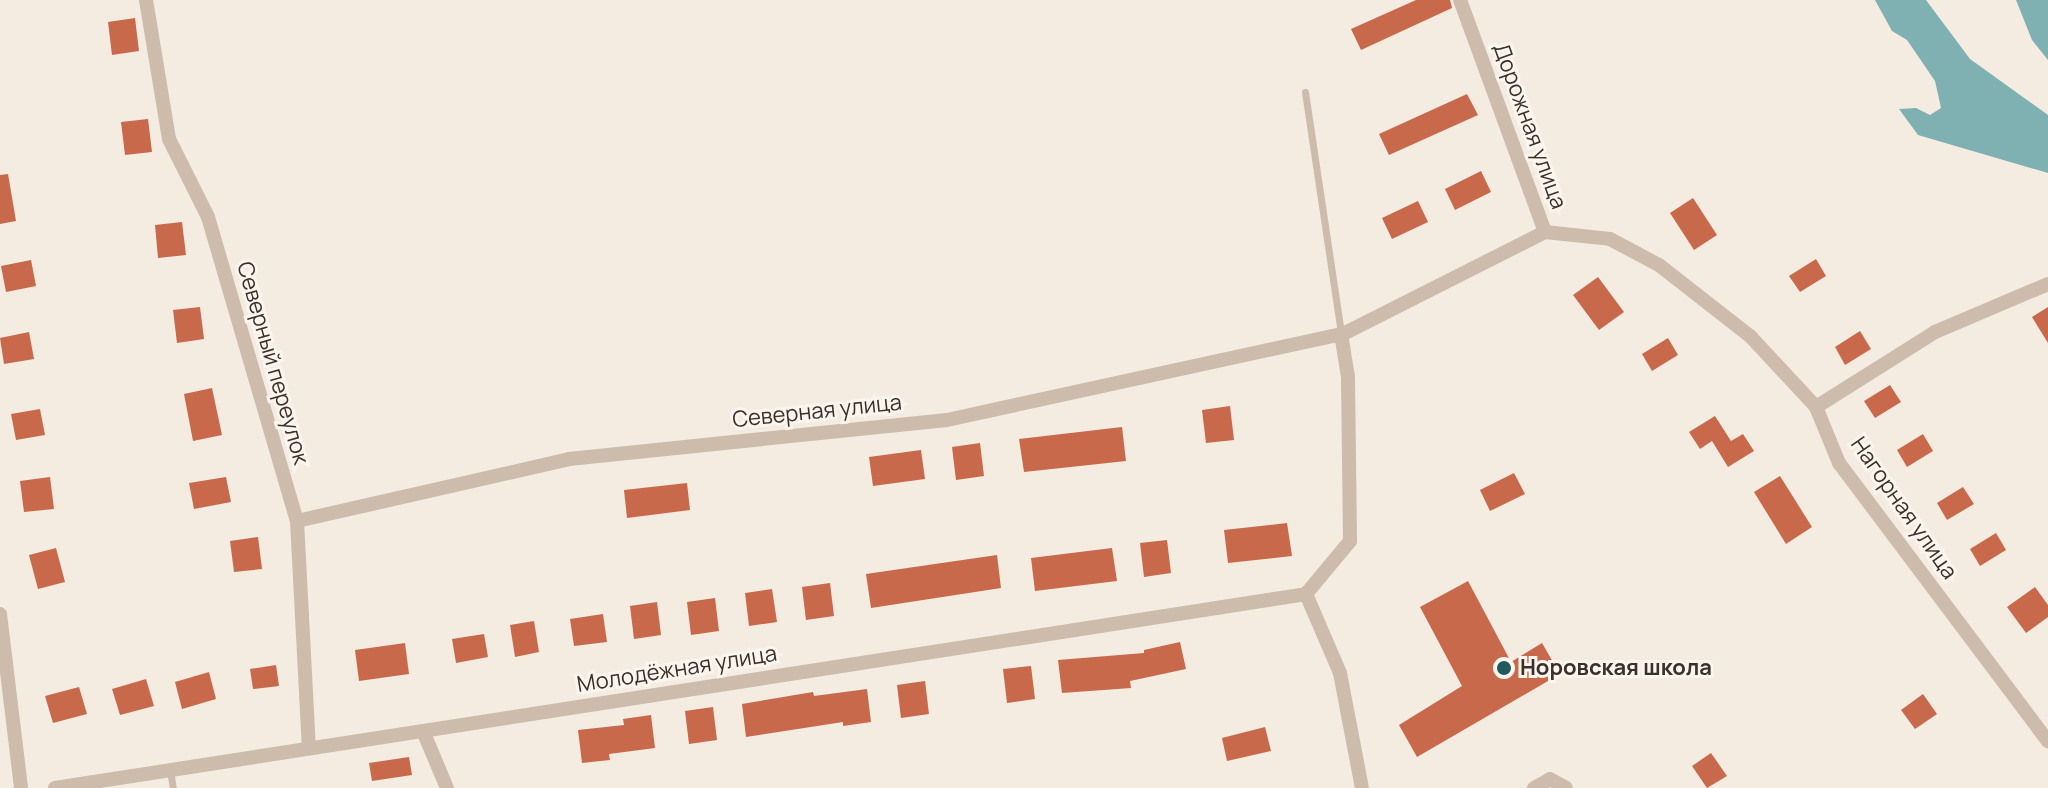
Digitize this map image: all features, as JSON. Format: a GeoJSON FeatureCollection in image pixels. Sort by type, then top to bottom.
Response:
{"type":"FeatureCollection","features":[{"type":"Feature","properties":{"kind":"street","name":"Северный переулок"},"geometry":{"type":"LineString","coordinates":[[146,0],[169,139],[208,217],[297,521],[309,748]]}},
{"type":"Feature","properties":{"kind":"street","name":"Дорожная улица"},"geometry":{"type":"LineString","coordinates":[[1341,334],[1545,232],[1460,0]]}},
{"type":"Feature","properties":{"kind":"street","name":"Нагорная улица"},"geometry":{"type":"LineString","coordinates":[[1545,232],[1610,239],[1659,265],[1751,337],[1816,407],[1839,463],[2048,741]]}},
{"type":"Feature","properties":{"kind":"street"},"geometry":{"type":"LineString","coordinates":[[1816,407],[1935,332],[2048,284]]}},
{"type":"Feature","properties":{"kind":"street","name":"Северная улица"},"geometry":{"type":"LineString","coordinates":[[297,521],[569,459],[947,420],[1341,334]]}},
{"type":"Feature","properties":{"kind":"street"},"geometry":{"type":"LineString","coordinates":[[1341,334],[1348,377],[1350,541],[1306,594],[1340,673],[1362,788]]}},
{"type":"Feature","properties":{"kind":"street","name":"Молодёжная улица"},"geometry":{"type":"LineString","coordinates":[[55,788],[1306,594]]}},
{"type":"Feature","properties":{"kind":"street"},"geometry":{"type":"LineString","coordinates":[[0,614],[21,788]]}},
{"type":"Feature","properties":{"kind":"street"},"geometry":{"type":"LineString","coordinates":[[423,731],[447,788]]}},
{"type":"Feature","properties":{"kind":"street"},"geometry":{"type":"LineString","coordinates":[[1534,788],[1550,779],[1566,788]]}},
{"type":"Feature","properties":{"kind":"lane"},"geometry":{"type":"LineString","coordinates":[[1305,92],[1341,334]]}},
{"type":"Feature","properties":{"kind":"lane"},"geometry":{"type":"LineString","coordinates":[[170,770],[173,788]]}},
{"type":"Feature","properties":{"kind":"water"},"geometry":{"type":"Polygon","coordinates":[[[1875,0],[1926,0],[1970,59],[2048,115],[2048,173],[1918,135],[1899,109],[1916,108],[1930,115],[1941,108],[1935,81],[1907,40],[1892,31],[1875,0]]]}},
{"type":"Feature","properties":{"kind":"water"},"geometry":{"type":"Polygon","coordinates":[[[2016,0],[2048,0],[2048,60],[2032,40],[2016,0]]]}},
{"type":"Feature","properties":{"kind":"building"},"geometry":{"type":"Polygon","coordinates":[[[1416,0],[1450,0],[1452,8],[1361,50],[1351,29],[1416,0]]]}},
{"type":"Feature","properties":{"kind":"building"},"geometry":{"type":"Polygon","coordinates":[[[135,18],[139,51],[112,55],[108,22],[135,18]]]}},
{"type":"Feature","properties":{"kind":"building"},"geometry":{"type":"Polygon","coordinates":[[[1467,94],[1478,115],[1389,155],[1379,134],[1467,94]]]}},
{"type":"Feature","properties":{"kind":"building"},"geometry":{"type":"Polygon","coordinates":[[[148,119],[152,152],[125,155],[121,122],[148,119]]]}},
{"type":"Feature","properties":{"kind":"building"},"geometry":{"type":"Polygon","coordinates":[[[1481,171],[1491,192],[1455,210],[1445,189],[1481,171]]]}},
{"type":"Feature","properties":{"kind":"building"},"geometry":{"type":"Polygon","coordinates":[[[8,174],[16,221],[0,224],[0,175],[8,174]]]}},
{"type":"Feature","properties":{"kind":"building"},"geometry":{"type":"Polygon","coordinates":[[[1693,198],[1717,235],[1694,250],[1670,213],[1693,198]]]}},
{"type":"Feature","properties":{"kind":"building"},"geometry":{"type":"Polygon","coordinates":[[[1418,201],[1428,222],[1392,239],[1382,218],[1418,201]]]}},
{"type":"Feature","properties":{"kind":"building"},"geometry":{"type":"Polygon","coordinates":[[[182,222],[186,255],[158,258],[155,225],[182,222]]]}},
{"type":"Feature","properties":{"kind":"building"},"geometry":{"type":"Polygon","coordinates":[[[1816,259],[1826,276],[1800,292],[1789,276],[1816,259]]]}},
{"type":"Feature","properties":{"kind":"building"},"geometry":{"type":"Polygon","coordinates":[[[31,260],[36,286],[6,292],[1,266],[31,260]]]}},
{"type":"Feature","properties":{"kind":"building"},"geometry":{"type":"Polygon","coordinates":[[[1598,277],[1624,312],[1599,330],[1573,295],[1598,277]]]}},
{"type":"Feature","properties":{"kind":"building"},"geometry":{"type":"Polygon","coordinates":[[[200,307],[204,339],[177,343],[173,310],[200,307]]]}},
{"type":"Feature","properties":{"kind":"building"},"geometry":{"type":"Polygon","coordinates":[[[2048,307],[2048,343],[2032,317],[2048,307]]]}},
{"type":"Feature","properties":{"kind":"building"},"geometry":{"type":"Polygon","coordinates":[[[1860,331],[1871,349],[1845,365],[1835,347],[1860,331]]]}},
{"type":"Feature","properties":{"kind":"building"},"geometry":{"type":"Polygon","coordinates":[[[29,332],[34,359],[4,364],[0,338],[29,332]]]}},
{"type":"Feature","properties":{"kind":"building"},"geometry":{"type":"Polygon","coordinates":[[[1668,338],[1678,355],[1652,371],[1642,354],[1668,338]]]}},
{"type":"Feature","properties":{"kind":"building"},"geometry":{"type":"Polygon","coordinates":[[[1890,385],[1901,402],[1875,418],[1864,401],[1890,385]]]}},
{"type":"Feature","properties":{"kind":"building"},"geometry":{"type":"Polygon","coordinates":[[[212,388],[222,435],[193,441],[184,394],[212,388]]]}},
{"type":"Feature","properties":{"kind":"building"},"geometry":{"type":"Polygon","coordinates":[[[1230,406],[1234,440],[1206,443],[1202,410],[1230,406]]]}},
{"type":"Feature","properties":{"kind":"building"},"geometry":{"type":"Polygon","coordinates":[[[40,409],[45,435],[16,440],[11,414],[40,409]]]}},
{"type":"Feature","properties":{"kind":"building"},"geometry":{"type":"Polygon","coordinates":[[[1715,416],[1731,441],[1743,434],[1754,451],[1728,467],[1712,441],[1700,449],[1689,432],[1715,416]]]}},
{"type":"Feature","properties":{"kind":"building"},"geometry":{"type":"Polygon","coordinates":[[[1122,427],[1126,461],[1024,472],[1019,439],[1122,427]]]}},
{"type":"Feature","properties":{"kind":"building"},"geometry":{"type":"Polygon","coordinates":[[[1923,434],[1933,451],[1907,467],[1897,450],[1923,434]]]}},
{"type":"Feature","properties":{"kind":"building"},"geometry":{"type":"Polygon","coordinates":[[[980,443],[984,476],[956,480],[952,447],[980,443]]]}},
{"type":"Feature","properties":{"kind":"building"},"geometry":{"type":"Polygon","coordinates":[[[921,450],[925,479],[873,486],[869,457],[921,450]]]}},
{"type":"Feature","properties":{"kind":"building"},"geometry":{"type":"Polygon","coordinates":[[[1514,473],[1525,494],[1490,511],[1480,490],[1514,473]]]}},
{"type":"Feature","properties":{"kind":"building"},"geometry":{"type":"Polygon","coordinates":[[[1780,476],[1812,527],[1786,544],[1754,492],[1780,476]]]}},
{"type":"Feature","properties":{"kind":"building"},"geometry":{"type":"Polygon","coordinates":[[[50,477],[54,509],[24,512],[20,481],[50,477]]]}},
{"type":"Feature","properties":{"kind":"building"},"geometry":{"type":"Polygon","coordinates":[[[226,477],[231,502],[194,509],[189,483],[226,477]]]}},
{"type":"Feature","properties":{"kind":"building"},"geometry":{"type":"Polygon","coordinates":[[[687,483],[690,510],[627,518],[624,490],[687,483]]]}},
{"type":"Feature","properties":{"kind":"building"},"geometry":{"type":"Polygon","coordinates":[[[1963,487],[1974,504],[1947,520],[1937,503],[1963,487]]]}},
{"type":"Feature","properties":{"kind":"building"},"geometry":{"type":"Polygon","coordinates":[[[1287,523],[1292,556],[1228,563],[1224,530],[1287,523]]]}},
{"type":"Feature","properties":{"kind":"building"},"geometry":{"type":"Polygon","coordinates":[[[1996,533],[2006,550],[1980,566],[1970,549],[1996,533]]]}},
{"type":"Feature","properties":{"kind":"building"},"geometry":{"type":"Polygon","coordinates":[[[258,537],[262,569],[234,572],[230,541],[258,537]]]}},
{"type":"Feature","properties":{"kind":"building"},"geometry":{"type":"Polygon","coordinates":[[[1167,540],[1171,573],[1144,577],[1140,543],[1167,540]]]}},
{"type":"Feature","properties":{"kind":"building"},"geometry":{"type":"Polygon","coordinates":[[[56,548],[65,582],[38,589],[29,555],[56,548]]]}},
{"type":"Feature","properties":{"kind":"building"},"geometry":{"type":"Polygon","coordinates":[[[1112,548],[1117,581],[1035,591],[1031,558],[1112,548]]]}},
{"type":"Feature","properties":{"kind":"building"},"geometry":{"type":"Polygon","coordinates":[[[997,555],[1001,588],[871,608],[866,574],[997,555]]]}},
{"type":"Feature","properties":{"kind":"building","name":"Норовская школа"},"geometry":{"type":"Polygon","coordinates":[[[1468,581],[1511,662],[1542,643],[1560,674],[1417,757],[1399,725],[1462,686],[1420,607],[1468,581]]]}},
{"type":"Feature","properties":{"kind":"building"},"geometry":{"type":"Polygon","coordinates":[[[830,583],[834,616],[806,620],[802,587],[830,583]]]}},
{"type":"Feature","properties":{"kind":"building"},"geometry":{"type":"Polygon","coordinates":[[[2035,587],[2048,605],[2048,617],[2026,633],[2007,607],[2035,587]]]}},
{"type":"Feature","properties":{"kind":"building"},"geometry":{"type":"Polygon","coordinates":[[[772,589],[777,622],[749,626],[745,593],[772,589]]]}},
{"type":"Feature","properties":{"kind":"building"},"geometry":{"type":"Polygon","coordinates":[[[715,598],[719,631],[691,635],[687,602],[715,598]]]}},
{"type":"Feature","properties":{"kind":"building"},"geometry":{"type":"Polygon","coordinates":[[[657,602],[661,635],[634,639],[630,606],[657,602]]]}},
{"type":"Feature","properties":{"kind":"building"},"geometry":{"type":"Polygon","coordinates":[[[603,614],[607,642],[574,646],[570,619],[603,614]]]}},
{"type":"Feature","properties":{"kind":"building"},"geometry":{"type":"Polygon","coordinates":[[[534,621],[539,652],[515,657],[510,625],[534,621]]]}},
{"type":"Feature","properties":{"kind":"building"},"geometry":{"type":"Polygon","coordinates":[[[484,634],[488,657],[456,663],[452,639],[484,634]]]}},
{"type":"Feature","properties":{"kind":"building"},"geometry":{"type":"Polygon","coordinates":[[[1180,642],[1186,669],[1130,681],[1131,688],[1062,693],[1058,660],[1144,653],[1144,650],[1180,642]]]}},
{"type":"Feature","properties":{"kind":"building"},"geometry":{"type":"Polygon","coordinates":[[[405,643],[409,674],[359,681],[355,650],[405,643]]]}},
{"type":"Feature","properties":{"kind":"building"},"geometry":{"type":"Polygon","coordinates":[[[276,665],[279,686],[253,689],[250,669],[276,665]]]}},
{"type":"Feature","properties":{"kind":"building"},"geometry":{"type":"Polygon","coordinates":[[[1031,666],[1035,699],[1007,703],[1003,669],[1031,666]]]}},
{"type":"Feature","properties":{"kind":"building"},"geometry":{"type":"Polygon","coordinates":[[[209,672],[216,699],[182,709],[175,682],[209,672]]]}},
{"type":"Feature","properties":{"kind":"building"},"geometry":{"type":"Polygon","coordinates":[[[146,679],[154,706],[120,715],[112,689],[146,679]]]}},
{"type":"Feature","properties":{"kind":"building"},"geometry":{"type":"Polygon","coordinates":[[[925,681],[929,714],[901,718],[897,685],[925,681]]]}},
{"type":"Feature","properties":{"kind":"building"},"geometry":{"type":"Polygon","coordinates":[[[79,687],[87,714],[53,723],[45,696],[79,687]]]}},
{"type":"Feature","properties":{"kind":"building"},"geometry":{"type":"Polygon","coordinates":[[[867,689],[871,722],[843,726],[843,722],[746,737],[742,704],[813,692],[814,696],[867,689]]]}},
{"type":"Feature","properties":{"kind":"building"},"geometry":{"type":"Polygon","coordinates":[[[1923,694],[1937,714],[1915,729],[1901,710],[1923,694]]]}},
{"type":"Feature","properties":{"kind":"building"},"geometry":{"type":"Polygon","coordinates":[[[713,707],[717,740],[689,744],[685,711],[713,707]]]}},
{"type":"Feature","properties":{"kind":"building"},"geometry":{"type":"Polygon","coordinates":[[[651,715],[655,748],[609,754],[610,760],[582,763],[578,730],[624,725],[623,719],[651,715]]]}},
{"type":"Feature","properties":{"kind":"building"},"geometry":{"type":"Polygon","coordinates":[[[1265,727],[1271,751],[1227,761],[1222,738],[1265,727]]]}},
{"type":"Feature","properties":{"kind":"building"},"geometry":{"type":"Polygon","coordinates":[[[1711,753],[1727,776],[1707,788],[1692,766],[1711,753]]]}},
{"type":"Feature","properties":{"kind":"building"},"geometry":{"type":"Polygon","coordinates":[[[409,757],[412,775],[372,781],[369,763],[409,757]]]}},
{"type":"Feature","properties":{"kind":"place","name":"Норовская школа"},"geometry":{"type":"Point","coordinates":[1504,668]}}]}
